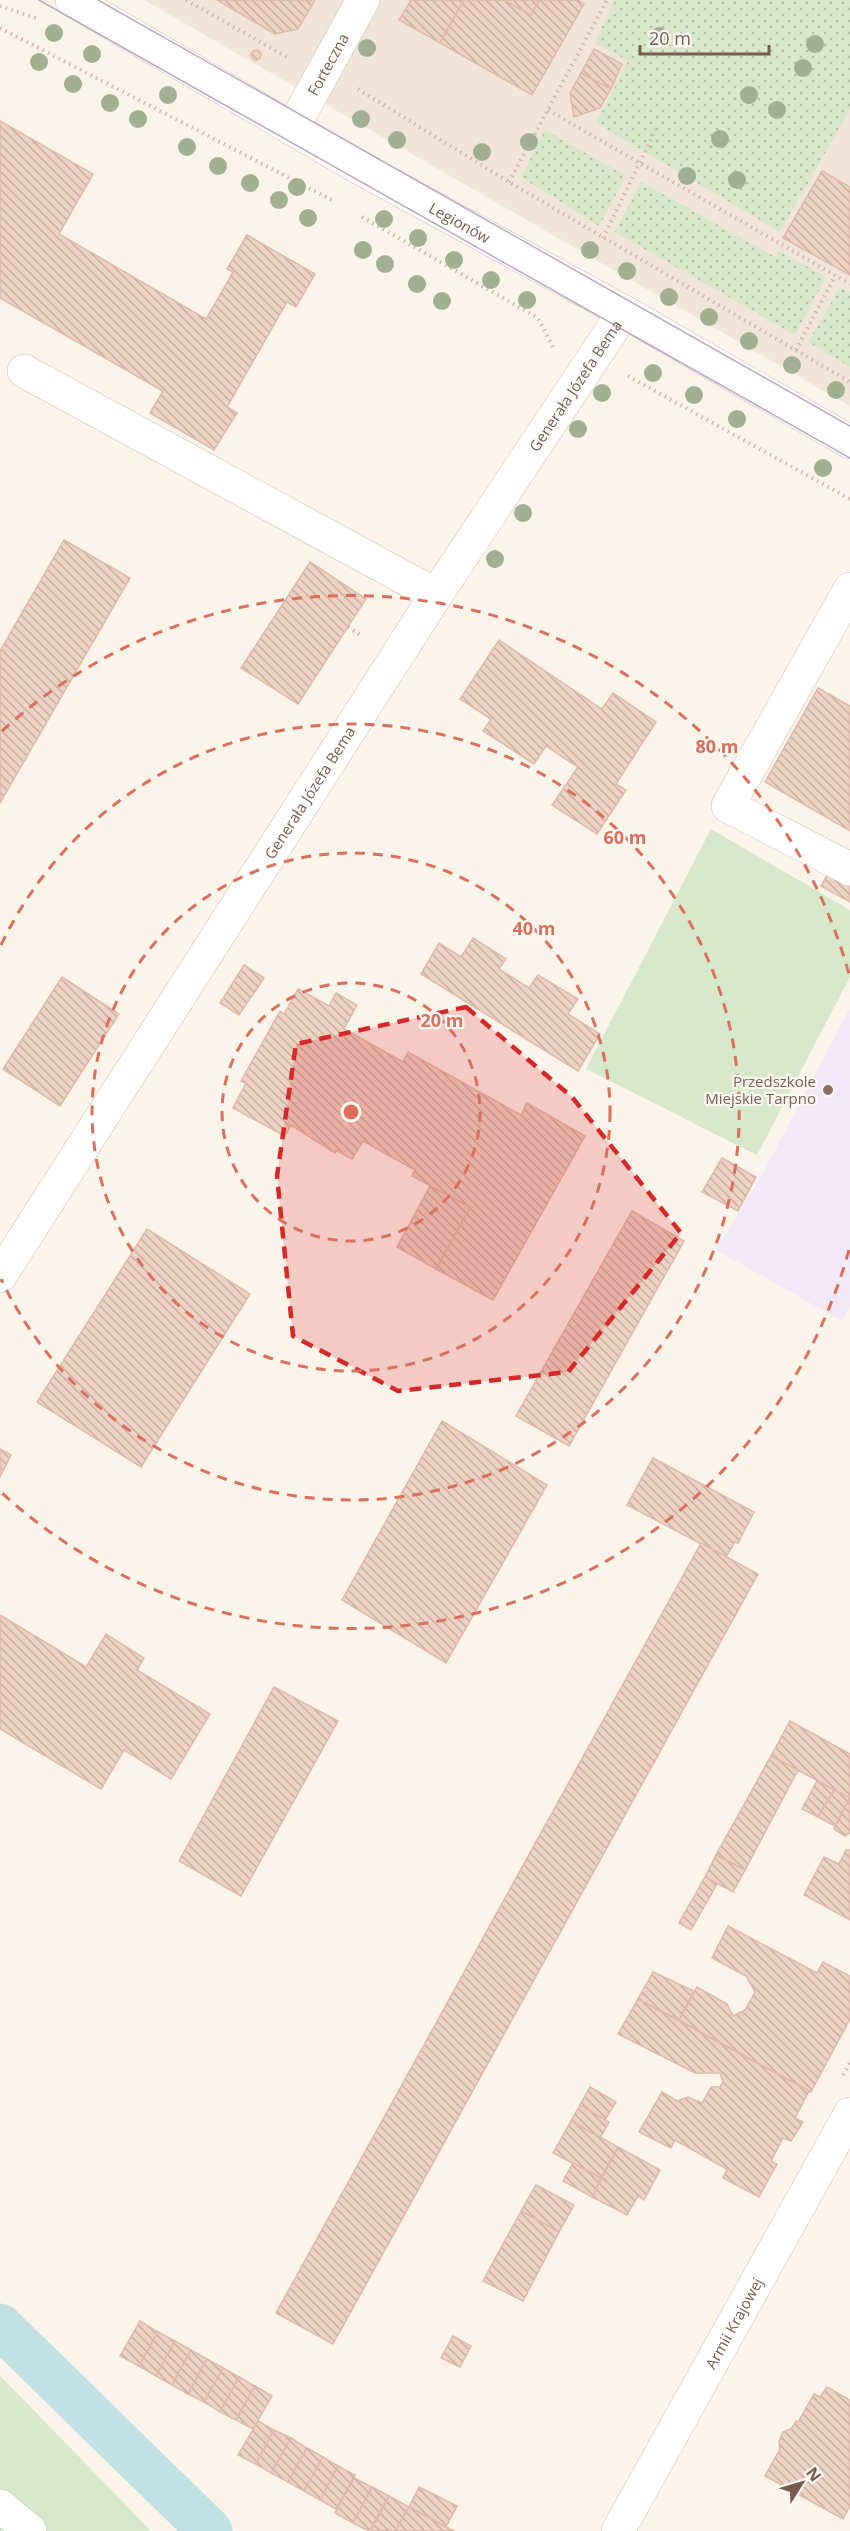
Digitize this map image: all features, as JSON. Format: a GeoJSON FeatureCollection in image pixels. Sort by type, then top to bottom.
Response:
{"type":"FeatureCollection","features":[{"type":"Feature","properties":{"kind":"street","name":"Legionów"},"geometry":{"type":"LineString","coordinates":[[72,0],[292,129],[624,312],[850,442]]}},
{"type":"Feature","properties":{"kind":"street","name":"Forteczna"},"geometry":{"type":"LineString","coordinates":[[292,129],[363,0]]}},
{"type":"Feature","properties":{"kind":"street","name":"Generała Józefa Bema"},"geometry":{"type":"LineString","coordinates":[[0,1276],[435,595],[624,312]]}},
{"type":"Feature","properties":{"kind":"street"},"geometry":{"type":"LineString","coordinates":[[24,371],[435,595]]}},
{"type":"Feature","properties":{"kind":"street"},"geometry":{"type":"LineString","coordinates":[[850,589],[728,806],[850,868]]}},
{"type":"Feature","properties":{"kind":"street","name":"Armii Krajowej"},"geometry":{"type":"LineString","coordinates":[[618,2531],[850,2114]]}},
{"type":"Feature","properties":{"kind":"street"},"geometry":{"type":"LineString","coordinates":[[0,2506],[30,2531]]}},
{"type":"Feature","properties":{"kind":"path"},"geometry":{"type":"LineString","coordinates":[[186,0],[286,57],[296,53]]}},
{"type":"Feature","properties":{"kind":"path"},"geometry":{"type":"LineString","coordinates":[[509,182],[607,0]]}},
{"type":"Feature","properties":{"kind":"path"},"geometry":{"type":"LineString","coordinates":[[0,6],[41,19]]}},
{"type":"Feature","properties":{"kind":"path"},"geometry":{"type":"LineString","coordinates":[[0,28],[341,205]]}},
{"type":"Feature","properties":{"kind":"path"},"geometry":{"type":"LineString","coordinates":[[355,87],[509,182],[850,382]]}},
{"type":"Feature","properties":{"kind":"path"},"geometry":{"type":"LineString","coordinates":[[548,110],[850,284]]}},
{"type":"Feature","properties":{"kind":"path"},"geometry":{"type":"LineString","coordinates":[[603,238],[656,129]]}},
{"type":"Feature","properties":{"kind":"path"},"geometry":{"type":"LineString","coordinates":[[351,211],[538,318],[558,356]]}},
{"type":"Feature","properties":{"kind":"path"},"geometry":{"type":"LineString","coordinates":[[796,350],[835,276]]}},
{"type":"Feature","properties":{"kind":"path"},"geometry":{"type":"LineString","coordinates":[[619,380],[629,376],[850,499]]}},
{"type":"Feature","properties":{"kind":"path"},"geometry":{"type":"LineString","coordinates":[[348,627],[354,631]]}},
{"type":"Feature","properties":{"kind":"highlighted area"},"geometry":{"type":"Polygon","coordinates":[[[466,1007],[572,1097],[681,1233],[568,1372],[398,1391],[293,1336],[277,1176],[296,1044],[466,1007]]]}},
{"type":"Feature","properties":{"kind":"shaded area"},"geometry":{"type":"Polygon","coordinates":[[[144,0],[850,0],[850,406],[224,46],[144,0]]]}},
{"type":"Feature","properties":{"kind":"shaded area","name":"Przedszkole Miejskie Tarpno"},"geometry":{"type":"Polygon","coordinates":[[[850,1008],[850,1307],[842,1321],[716,1250],[763,1173],[850,1008]]]}},
{"type":"Feature","properties":{"kind":"green space"},"geometry":{"type":"Polygon","coordinates":[[[614,0],[850,0],[850,109],[780,232],[596,123],[628,61],[595,43],[614,0]]]}},
{"type":"Feature","properties":{"kind":"green space"},"geometry":{"type":"Polygon","coordinates":[[[545,130],[626,176],[599,226],[521,177],[545,130]]]}},
{"type":"Feature","properties":{"kind":"green space"},"geometry":{"type":"Polygon","coordinates":[[[641,182],[775,257],[779,251],[826,277],[795,335],[615,232],[641,182]]]}},
{"type":"Feature","properties":{"kind":"green space"},"geometry":{"type":"Polygon","coordinates":[[[840,287],[850,292],[850,367],[808,342],[840,287]]]}},
{"type":"Feature","properties":{"kind":"green space"},"geometry":{"type":"Polygon","coordinates":[[[711,829],[850,910],[850,977],[757,1155],[586,1069],[711,829]]]}},
{"type":"Feature","properties":{"kind":"green space"},"geometry":{"type":"Polygon","coordinates":[[[0,2376],[21,2397],[151,2531],[0,2531],[0,2376]]]}},
{"type":"Feature","properties":{"kind":"building"},"geometry":{"type":"Polygon","coordinates":[[[217,0],[315,0],[298,29],[275,34],[217,0]]]}},
{"type":"Feature","properties":{"kind":"building"},"geometry":{"type":"Polygon","coordinates":[[[411,0],[464,0],[440,43],[399,20],[411,0]]]}},
{"type":"Feature","properties":{"kind":"building"},"geometry":{"type":"Polygon","coordinates":[[[464,0],[504,0],[531,15],[539,0],[578,0],[584,4],[532,95],[440,43],[464,0]]]}},
{"type":"Feature","properties":{"kind":"building"},"geometry":{"type":"Polygon","coordinates":[[[504,0],[539,0],[531,15],[504,0]]]}},
{"type":"Feature","properties":{"kind":"building"},"geometry":{"type":"Polygon","coordinates":[[[594,49],[622,64],[611,89],[581,73],[594,49]]]}},
{"type":"Feature","properties":{"kind":"building"},"geometry":{"type":"Polygon","coordinates":[[[256,50],[260,51],[260,59],[256,60],[252,59],[251,55],[252,51],[256,50]]]}},
{"type":"Feature","properties":{"kind":"building"},"geometry":{"type":"Polygon","coordinates":[[[581,73],[611,89],[600,108],[574,117],[570,93],[581,73]]]}},
{"type":"Feature","properties":{"kind":"building"},"geometry":{"type":"Polygon","coordinates":[[[0,121],[93,174],[59,234],[206,319],[233,272],[227,269],[247,235],[315,274],[296,307],[287,302],[227,407],[237,413],[214,450],[150,413],[163,391],[0,298],[0,121]]]}},
{"type":"Feature","properties":{"kind":"building"},"geometry":{"type":"Polygon","coordinates":[[[822,171],[850,187],[850,275],[783,238],[822,171]]]}},
{"type":"Feature","properties":{"kind":"building"},"geometry":{"type":"Polygon","coordinates":[[[64,540],[130,578],[0,803],[0,651],[64,540]]]}},
{"type":"Feature","properties":{"kind":"building"},"geometry":{"type":"Polygon","coordinates":[[[310,562],[366,599],[298,704],[241,668],[310,562]]]}},
{"type":"Feature","properties":{"kind":"building"},"geometry":{"type":"Polygon","coordinates":[[[499,640],[602,709],[613,693],[656,722],[616,784],[626,790],[597,834],[552,805],[578,767],[546,746],[534,764],[483,731],[491,719],[460,699],[499,640]]]}},
{"type":"Feature","properties":{"kind":"building"},"geometry":{"type":"Polygon","coordinates":[[[818,688],[850,706],[850,831],[765,782],[818,688]]]}},
{"type":"Feature","properties":{"kind":"building"},"geometry":{"type":"Polygon","coordinates":[[[832,867],[850,877],[850,902],[821,886],[832,867]]]}},
{"type":"Feature","properties":{"kind":"building"},"geometry":{"type":"Polygon","coordinates":[[[473,938],[506,959],[499,969],[529,988],[538,975],[578,999],[568,1014],[600,1034],[578,1071],[421,974],[439,943],[461,957],[473,938]]]}},
{"type":"Feature","properties":{"kind":"building"},"geometry":{"type":"Polygon","coordinates":[[[244,965],[264,978],[239,1015],[220,1003],[244,965]]]}},
{"type":"Feature","properties":{"kind":"building"},"geometry":{"type":"Polygon","coordinates":[[[62,977],[119,1014],[60,1106],[3,1069],[62,977]]]}},
{"type":"Feature","properties":{"kind":"building"},"geometry":{"type":"Polygon","coordinates":[[[298,989],[329,1006],[336,993],[357,1005],[344,1029],[403,1062],[408,1052],[521,1115],[527,1103],[585,1136],[493,1300],[436,1269],[470,1207],[412,1176],[415,1170],[363,1141],[352,1159],[336,1150],[335,1153],[291,1125],[285,1136],[233,1108],[246,1083],[241,1081],[280,1011],[284,1014],[298,989]]]}},
{"type":"Feature","properties":{"kind":"building"},"geometry":{"type":"Polygon","coordinates":[[[722,1158],[756,1177],[738,1211],[702,1192],[722,1158]]]}},
{"type":"Feature","properties":{"kind":"building"},"geometry":{"type":"Polygon","coordinates":[[[430,1186],[470,1207],[436,1269],[397,1247],[430,1186]]]}},
{"type":"Feature","properties":{"kind":"building"},"geometry":{"type":"Polygon","coordinates":[[[632,1211],[684,1241],[569,1446],[516,1416],[632,1211]]]}},
{"type":"Feature","properties":{"kind":"building"},"geometry":{"type":"Polygon","coordinates":[[[147,1229],[250,1294],[141,1467],[37,1402],[147,1229]]]}},
{"type":"Feature","properties":{"kind":"building"},"geometry":{"type":"Polygon","coordinates":[[[442,1421],[547,1485],[446,1663],[342,1600],[442,1421]]]}},
{"type":"Feature","properties":{"kind":"building"},"geometry":{"type":"Polygon","coordinates":[[[0,1449],[11,1455],[0,1477],[0,1449]]]}},
{"type":"Feature","properties":{"kind":"building"},"geometry":{"type":"Polygon","coordinates":[[[653,1458],[754,1512],[738,1543],[735,1542],[726,1557],[627,1505],[653,1458]]]}},
{"type":"Feature","properties":{"kind":"building"},"geometry":{"type":"Polygon","coordinates":[[[701,1543],[758,1574],[333,2344],[276,2313],[701,1543]]]}},
{"type":"Feature","properties":{"kind":"building"},"geometry":{"type":"Polygon","coordinates":[[[0,1615],[86,1667],[106,1634],[144,1658],[137,1670],[210,1714],[171,1779],[124,1750],[101,1789],[0,1729],[0,1615]]]}},
{"type":"Feature","properties":{"kind":"building"},"geometry":{"type":"Polygon","coordinates":[[[274,1687],[338,1721],[241,1896],[179,1861],[274,1687]]]}},
{"type":"Feature","properties":{"kind":"building"},"geometry":{"type":"Polygon","coordinates":[[[790,1721],[850,1754],[850,1798],[771,1756],[790,1721]]]}},
{"type":"Feature","properties":{"kind":"building"},"geometry":{"type":"Polygon","coordinates":[[[771,1756],[798,1770],[745,1870],[716,1855],[771,1756]]]}},
{"type":"Feature","properties":{"kind":"building"},"geometry":{"type":"Polygon","coordinates":[[[817,1781],[834,1790],[818,1817],[802,1809],[817,1781]]]}},
{"type":"Feature","properties":{"kind":"building"},"geometry":{"type":"Polygon","coordinates":[[[834,1790],[850,1798],[835,1826],[818,1817],[834,1790]]]}},
{"type":"Feature","properties":{"kind":"building"},"geometry":{"type":"Polygon","coordinates":[[[850,1798],[850,1833],[845,1836],[834,1829],[850,1798]]]}},
{"type":"Feature","properties":{"kind":"building"},"geometry":{"type":"Polygon","coordinates":[[[846,1850],[850,1850],[850,1920],[804,1895],[824,1857],[839,1864],[846,1850]]]}},
{"type":"Feature","properties":{"kind":"building"},"geometry":{"type":"Polygon","coordinates":[[[716,1855],[745,1870],[733,1892],[705,1877],[716,1855]]]}},
{"type":"Feature","properties":{"kind":"building"},"geometry":{"type":"Polygon","coordinates":[[[705,1877],[717,1884],[691,1930],[679,1923],[705,1877]]]}},
{"type":"Feature","properties":{"kind":"building"},"geometry":{"type":"Polygon","coordinates":[[[728,1926],[817,1973],[823,1962],[850,1976],[850,2019],[811,2092],[679,2020],[697,1987],[727,2004],[733,2016],[745,2010],[755,1992],[746,1976],[712,1958],[728,1926]]]}},
{"type":"Feature","properties":{"kind":"building"},"geometry":{"type":"Polygon","coordinates":[[[653,1972],[694,1991],[679,2020],[638,1999],[653,1972]]]}},
{"type":"Feature","properties":{"kind":"building"},"geometry":{"type":"Polygon","coordinates":[[[638,1999],[809,2091],[795,2118],[803,2122],[791,2141],[783,2138],[771,2161],[777,2164],[759,2197],[723,2178],[727,2169],[675,2140],[671,2148],[639,2132],[662,2092],[677,2101],[688,2097],[702,2103],[711,2087],[720,2087],[723,2082],[720,2073],[695,2073],[618,2034],[638,1999]]]}},
{"type":"Feature","properties":{"kind":"building"},"geometry":{"type":"Polygon","coordinates":[[[590,2087],[616,2102],[605,2120],[580,2105],[590,2087]]]}},
{"type":"Feature","properties":{"kind":"building"},"geometry":{"type":"Polygon","coordinates":[[[580,2105],[609,2122],[600,2138],[571,2121],[580,2105]]]}},
{"type":"Feature","properties":{"kind":"building"},"geometry":{"type":"Polygon","coordinates":[[[571,2121],[618,2147],[601,2178],[553,2153],[571,2121]]]}},
{"type":"Feature","properties":{"kind":"building"},"geometry":{"type":"Polygon","coordinates":[[[618,2147],[660,2170],[644,2200],[638,2196],[627,2215],[592,2197],[618,2147]]]}},
{"type":"Feature","properties":{"kind":"building"},"geometry":{"type":"Polygon","coordinates":[[[573,2163],[601,2178],[592,2197],[563,2181],[573,2163]]]}},
{"type":"Feature","properties":{"kind":"building"},"geometry":{"type":"Polygon","coordinates":[[[536,2185],[574,2205],[559,2232],[521,2211],[536,2185]]]}},
{"type":"Feature","properties":{"kind":"building"},"geometry":{"type":"Polygon","coordinates":[[[521,2211],[559,2232],[523,2301],[483,2281],[521,2211]]]}},
{"type":"Feature","properties":{"kind":"building"},"geometry":{"type":"Polygon","coordinates":[[[140,2321],[158,2332],[139,2366],[120,2356],[140,2321]]]}},
{"type":"Feature","properties":{"kind":"building"},"geometry":{"type":"Polygon","coordinates":[[[158,2332],[175,2341],[156,2376],[139,2366],[158,2332]]]}},
{"type":"Feature","properties":{"kind":"building"},"geometry":{"type":"Polygon","coordinates":[[[453,2336],[471,2346],[460,2367],[441,2358],[453,2336]]]}},
{"type":"Feature","properties":{"kind":"building"},"geometry":{"type":"Polygon","coordinates":[[[175,2341],[191,2350],[172,2385],[156,2376],[175,2341]]]}},
{"type":"Feature","properties":{"kind":"building"},"geometry":{"type":"Polygon","coordinates":[[[191,2350],[207,2359],[188,2394],[172,2385],[191,2350]]]}},
{"type":"Feature","properties":{"kind":"building"},"geometry":{"type":"Polygon","coordinates":[[[207,2359],[223,2368],[204,2402],[188,2394],[207,2359]]]}},
{"type":"Feature","properties":{"kind":"building"},"geometry":{"type":"Polygon","coordinates":[[[223,2368],[239,2377],[220,2412],[204,2402],[223,2368]]]}},
{"type":"Feature","properties":{"kind":"building"},"geometry":{"type":"Polygon","coordinates":[[[239,2377],[255,2386],[236,2420],[220,2412],[239,2377]]]}},
{"type":"Feature","properties":{"kind":"building"},"geometry":{"type":"Polygon","coordinates":[[[255,2386],[272,2396],[253,2429],[236,2420],[255,2386]]]}},
{"type":"Feature","properties":{"kind":"building"},"geometry":{"type":"Polygon","coordinates":[[[827,2387],[850,2400],[850,2506],[843,2519],[765,2476],[780,2449],[779,2441],[783,2432],[792,2428],[796,2421],[798,2422],[814,2394],[820,2397],[827,2387]]]}},
{"type":"Feature","properties":{"kind":"building"},"geometry":{"type":"Polygon","coordinates":[[[258,2421],[274,2430],[256,2464],[238,2455],[258,2421]]]}},
{"type":"Feature","properties":{"kind":"building"},"geometry":{"type":"Polygon","coordinates":[[[274,2430],[291,2438],[271,2473],[256,2464],[274,2430]]]}},
{"type":"Feature","properties":{"kind":"building"},"geometry":{"type":"Polygon","coordinates":[[[291,2438],[307,2448],[288,2482],[271,2473],[291,2438]]]}},
{"type":"Feature","properties":{"kind":"building"},"geometry":{"type":"Polygon","coordinates":[[[307,2448],[323,2457],[304,2491],[288,2482],[307,2448]]]}},
{"type":"Feature","properties":{"kind":"building"},"geometry":{"type":"Polygon","coordinates":[[[323,2457],[338,2466],[320,2500],[304,2491],[323,2457]]]}},
{"type":"Feature","properties":{"kind":"building"},"geometry":{"type":"Polygon","coordinates":[[[338,2466],[355,2475],[336,2509],[320,2500],[338,2466]]]}},
{"type":"Feature","properties":{"kind":"building"},"geometry":{"type":"Polygon","coordinates":[[[354,2478],[372,2487],[353,2523],[335,2513],[354,2478]]]}},
{"type":"Feature","properties":{"kind":"building"},"geometry":{"type":"Polygon","coordinates":[[[372,2487],[389,2496],[369,2531],[353,2523],[372,2487]]]}},
{"type":"Feature","properties":{"kind":"building"},"geometry":{"type":"Polygon","coordinates":[[[419,2487],[457,2506],[446,2527],[409,2507],[419,2487]]]}},
{"type":"Feature","properties":{"kind":"building"},"geometry":{"type":"Polygon","coordinates":[[[389,2496],[409,2507],[395,2531],[371,2531],[389,2496]]]}},
{"type":"Feature","properties":{"kind":"building"},"geometry":{"type":"Polygon","coordinates":[[[409,2507],[446,2527],[454,2531],[395,2531],[409,2507]]]}},
{"type":"Feature","properties":{"kind":"waterway"},"geometry":{"type":"LineString","coordinates":[[0,2326],[210,2531]]}},
{"type":"Feature","properties":{"kind":"tram line"},"geometry":{"type":"LineString","coordinates":[[39,0],[850,458]]}},
{"type":"Feature","properties":{"kind":"tram line"},"geometry":{"type":"LineString","coordinates":[[98,0],[850,426]]}},
{"type":"Feature","properties":{"kind":"place","name":"Przedszkole Miejskie Tarpno"},"geometry":{"type":"Point","coordinates":[828,1090]}}]}
